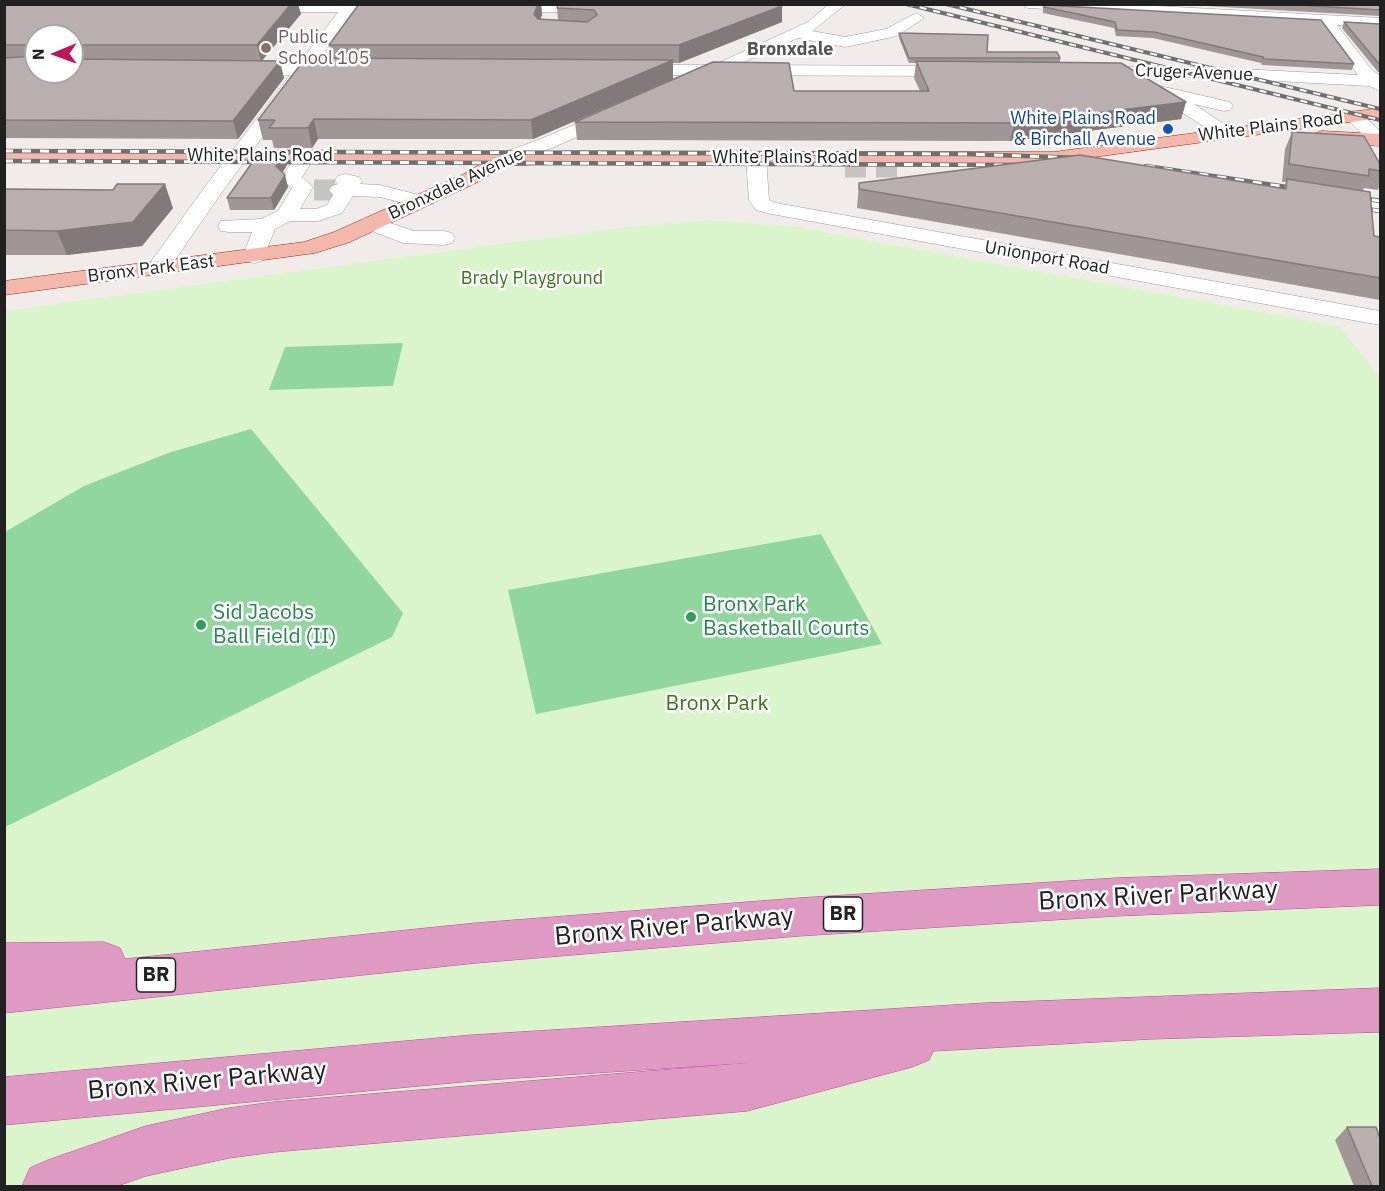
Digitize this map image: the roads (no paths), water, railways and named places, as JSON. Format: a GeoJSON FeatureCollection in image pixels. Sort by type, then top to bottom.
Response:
{"type":"FeatureCollection","features":[{"type":"Feature","properties":{"kind":"highway","name":"Bronx River Parkway"},"geometry":{"type":"LineString","coordinates":[[4,992],[307,959],[799,917],[1116,897],[1380,886]]}},
{"type":"Feature","properties":{"kind":"highway"},"geometry":{"type":"LineString","coordinates":[[4,963],[307,959]]}},
{"type":"Feature","properties":{"kind":"highway","name":"Bronx River Parkway"},"geometry":{"type":"LineString","coordinates":[[4,1101],[472,1058],[985,1025],[1380,1010]]}},
{"type":"Feature","properties":{"kind":"highway"},"geometry":{"type":"LineString","coordinates":[[48,1186],[146,1151],[229,1133],[285,1126],[747,1088],[985,1025]]}},
{"type":"Feature","properties":{"kind":"main road","name":"White Plains Road"},"geometry":{"type":"LineString","coordinates":[[905,167],[971,168],[1052,159],[1380,113]]}},
{"type":"Feature","properties":{"kind":"main road"},"geometry":{"type":"LineString","coordinates":[[1264,128],[1307,136],[1380,140]]}},
{"type":"Feature","properties":{"kind":"main road","name":"White Plains Road"},"geometry":{"type":"LineString","coordinates":[[4,156],[471,157],[507,160],[555,169],[1052,159]]}},
{"type":"Feature","properties":{"kind":"main road","name":"White Plains Road"},"geometry":{"type":"LineString","coordinates":[[969,177],[999,174],[1052,159]]}},
{"type":"Feature","properties":{"kind":"main road","name":"Bronxdale Avenue"},"geometry":{"type":"LineString","coordinates":[[298,250],[329,242],[507,160]]}},
{"type":"Feature","properties":{"kind":"main road","name":"White Plains Road"},"geometry":{"type":"LineString","coordinates":[[760,166],[840,172]]}},
{"type":"Feature","properties":{"kind":"main road","name":"Bronx Park East"},"geometry":{"type":"LineString","coordinates":[[4,288],[298,250]]}},
{"type":"Feature","properties":{"kind":"street"},"geometry":{"type":"LineString","coordinates":[[678,85],[798,33],[813,25],[839,4]]}},
{"type":"Feature","properties":{"kind":"street"},"geometry":{"type":"LineString","coordinates":[[1029,4],[1380,22]]}},
{"type":"Feature","properties":{"kind":"street"},"geometry":{"type":"LineString","coordinates":[[243,8],[351,6],[420,8]]}},
{"type":"Feature","properties":{"kind":"street"},"geometry":{"type":"LineString","coordinates":[[159,268],[171,247],[351,6]]}},
{"type":"Feature","properties":{"kind":"street"},"geometry":{"type":"LineString","coordinates":[[476,8],[551,16],[613,8]]}},
{"type":"Feature","properties":{"kind":"street"},"geometry":{"type":"LineString","coordinates":[[788,18],[813,25]]}},
{"type":"Feature","properties":{"kind":"street"},"geometry":{"type":"LineString","coordinates":[[798,33],[844,42],[891,33],[916,18]]}},
{"type":"Feature","properties":{"kind":"street"},"geometry":{"type":"LineString","coordinates":[[1325,20],[1378,82]]}},
{"type":"Feature","properties":{"kind":"street"},"geometry":{"type":"LineString","coordinates":[[760,49],[794,56],[910,56]]}},
{"type":"Feature","properties":{"kind":"street"},"geometry":{"type":"LineString","coordinates":[[220,69],[357,70]]}},
{"type":"Feature","properties":{"kind":"street"},"geometry":{"type":"LineString","coordinates":[[612,70],[973,71]]}},
{"type":"Feature","properties":{"kind":"street","name":"Cruger Avenue"},"geometry":{"type":"LineString","coordinates":[[1079,71],[1201,72],[1378,82]]}},
{"type":"Feature","properties":{"kind":"street"},"geometry":{"type":"LineString","coordinates":[[1224,106],[1160,91],[1228,133]]}},
{"type":"Feature","properties":{"kind":"street","name":"Bronxdale Avenue"},"geometry":{"type":"LineString","coordinates":[[507,160],[639,102]]}},
{"type":"Feature","properties":{"kind":"street"},"geometry":{"type":"LineString","coordinates":[[1354,116],[1380,140]]}},
{"type":"Feature","properties":{"kind":"street"},"geometry":{"type":"LineString","coordinates":[[305,157],[291,178],[302,198],[318,215],[338,197],[380,191],[420,201]]}},
{"type":"Feature","properties":{"kind":"street"},"geometry":{"type":"LineString","coordinates":[[1052,159],[1129,167]]}},
{"type":"Feature","properties":{"kind":"street","name":"Unionport Road"},"geometry":{"type":"LineString","coordinates":[[760,166],[760,203],[773,209],[1380,318]]}},
{"type":"Feature","properties":{"kind":"street"},"geometry":{"type":"LineString","coordinates":[[1312,195],[1380,205]]}},
{"type":"Feature","properties":{"kind":"street"},"geometry":{"type":"LineString","coordinates":[[254,256],[265,225],[302,198]]}},
{"type":"Feature","properties":{"kind":"street"},"geometry":{"type":"LineString","coordinates":[[372,223],[411,238],[444,238]]}},
{"type":"Feature","properties":{"kind":"street"},"geometry":{"type":"LineString","coordinates":[[229,226],[265,225]]}},
{"type":"Feature","properties":{"kind":"tunnel"},"geometry":{"type":"LineString","coordinates":[[845,167],[905,167]]}},
{"type":"Feature","properties":{"kind":"tunnel"},"geometry":{"type":"LineString","coordinates":[[314,190],[339,190]]}},
{"type":"Feature","properties":{"kind":"railway"},"geometry":{"type":"LineString","coordinates":[[906,4],[1380,120]]}},
{"type":"Feature","properties":{"kind":"railway"},"geometry":{"type":"LineString","coordinates":[[946,4],[1380,109]]}},
{"type":"Feature","properties":{"kind":"railway"},"geometry":{"type":"LineString","coordinates":[[4,151],[967,154],[1081,158]]}},
{"type":"Feature","properties":{"kind":"railway"},"geometry":{"type":"LineString","coordinates":[[4,161],[1024,165]]}},
{"type":"Feature","properties":{"kind":"railway"},"geometry":{"type":"LineString","coordinates":[[1146,166],[1300,189]]}},
{"type":"Feature","properties":{"kind":"railway"},"geometry":{"type":"LineString","coordinates":[[1354,197],[1380,201]]}},
{"type":"Feature","properties":{"kind":"railway"},"geometry":{"type":"LineString","coordinates":[[1355,207],[1380,211]]}},
{"type":"Feature","properties":{"kind":"place","name":"Public School 105"},"geometry":{"type":"Point","coordinates":[266,48]}},
{"type":"Feature","properties":{"kind":"place","name":"White Plains Road & Birchall Avenue"},"geometry":{"type":"Point","coordinates":[1168,129]}},
{"type":"Feature","properties":{"kind":"place","name":"Bronx Park Basketball Courts"},"geometry":{"type":"Point","coordinates":[691,617]}},
{"type":"Feature","properties":{"kind":"place","name":"Sid Jacobs Ball Field (II)"},"geometry":{"type":"Point","coordinates":[201,625]}},
{"type":"Feature","properties":{"kind":"district","name":"Bronxdale"},"geometry":{"type":"Point","coordinates":[790,50]}},
{"type":"Feature","properties":{"kind":"park label","name":"Brady Playground"},"geometry":{"type":"Point","coordinates":[532,279]}},
{"type":"Feature","properties":{"kind":"park label","name":"Bronx Park"},"geometry":{"type":"Point","coordinates":[717,704]}}]}
